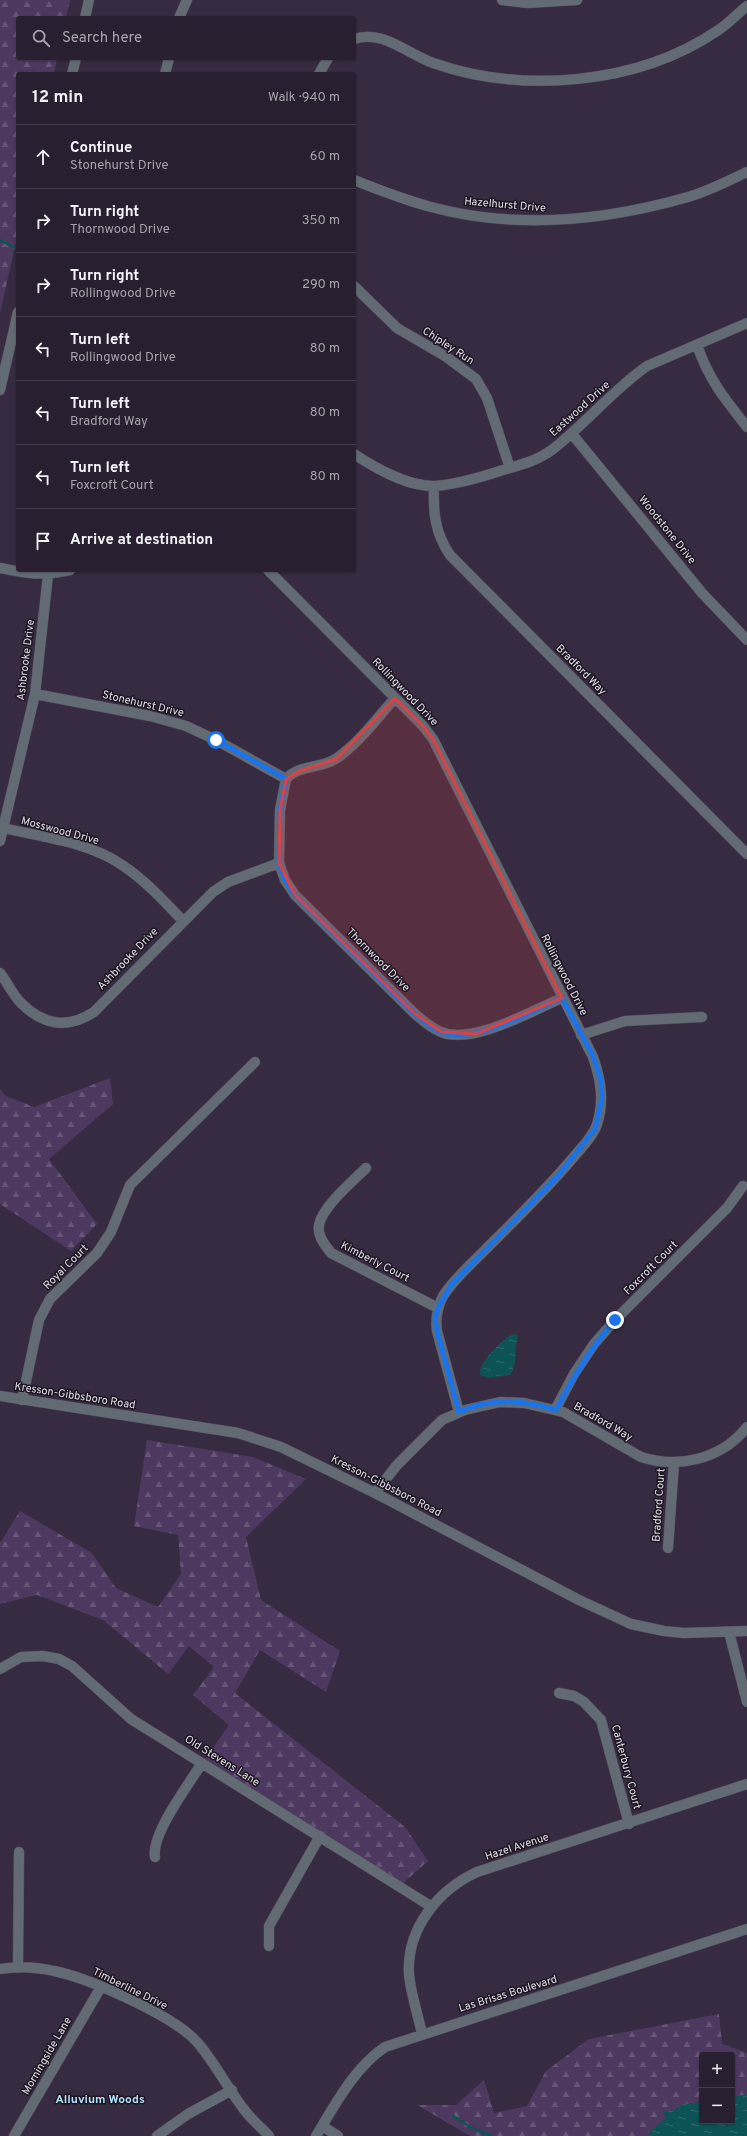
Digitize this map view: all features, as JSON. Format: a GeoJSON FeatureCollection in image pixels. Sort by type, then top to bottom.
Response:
{"type":"FeatureCollection","features":[{"type":"Feature","properties":{"kind":"street"},"geometry":{"type":"LineString","coordinates":[[85,16],[89,0]]}},
{"type":"Feature","properties":{"kind":"street"},"geometry":{"type":"LineString","coordinates":[[181,16],[187,0]]}},
{"type":"Feature","properties":{"kind":"street"},"geometry":{"type":"LineString","coordinates":[[502,0],[534,2],[577,0]]}},
{"type":"Feature","properties":{"kind":"street"},"geometry":{"type":"LineString","coordinates":[[356,39],[371,36],[382,39],[433,63],[480,75],[504,79],[568,80],[623,72],[669,56],[718,31],[747,6]]}},
{"type":"Feature","properties":{"kind":"street"},"geometry":{"type":"LineString","coordinates":[[72,72],[76,60]]}},
{"type":"Feature","properties":{"kind":"street"},"geometry":{"type":"LineString","coordinates":[[166,72],[170,60]]}},
{"type":"Feature","properties":{"kind":"street"},"geometry":{"type":"LineString","coordinates":[[320,72],[327,60]]}},
{"type":"Feature","properties":{"kind":"street","name":"Hazelhurst Drive"},"geometry":{"type":"LineString","coordinates":[[356,181],[399,198],[432,208],[474,216],[532,221],[564,220],[617,213],[688,197],[747,172]]}},
{"type":"Feature","properties":{"kind":"street","name":"Chipley Run"},"geometry":{"type":"LineString","coordinates":[[356,288],[397,328],[445,356],[476,379],[487,398],[510,468]]}},
{"type":"Feature","properties":{"kind":"street"},"geometry":{"type":"LineString","coordinates":[[0,390],[16,321]]}},
{"type":"Feature","properties":{"kind":"street","name":"Eastwood Drive"},"geometry":{"type":"LineString","coordinates":[[356,455],[377,469],[401,479],[434,486],[471,480],[524,465],[552,450],[572,434],[633,376],[658,360],[747,323]]}},
{"type":"Feature","properties":{"kind":"street"},"geometry":{"type":"LineString","coordinates":[[697,345],[706,370],[716,388],[747,427]]}},
{"type":"Feature","properties":{"kind":"street","name":"Woodstone Drive"},"geometry":{"type":"LineString","coordinates":[[572,434],[702,593],[747,640]]}},
{"type":"Feature","properties":{"kind":"street","name":"Bradford Way"},"geometry":{"type":"LineString","coordinates":[[434,486],[433,514],[436,530],[450,555],[747,854]]}},
{"type":"Feature","properties":{"kind":"street"},"geometry":{"type":"LineString","coordinates":[[0,568],[16,571]]}},
{"type":"Feature","properties":{"kind":"street"},"geometry":{"type":"LineString","coordinates":[[20,572],[35,575],[48,575],[61,572]]}},
{"type":"Feature","properties":{"kind":"street","name":"Rollingwood Drive"},"geometry":{"type":"LineString","coordinates":[[270,572],[423,726],[433,739],[562,998],[593,1056],[601,1080],[602,1098],[595,1129],[557,1177],[451,1285],[438,1308],[435,1318],[437,1331],[459,1412]]}},
{"type":"Feature","properties":{"kind":"street","name":"Ashbrooke Drive"},"geometry":{"type":"LineString","coordinates":[[0,841],[35,694],[48,575]]}},
{"type":"Feature","properties":{"kind":"street","name":"Stonehurst Drive"},"geometry":{"type":"LineString","coordinates":[[35,694],[150,716],[186,726],[216,740],[286,779]]}},
{"type":"Feature","properties":{"kind":"street"},"geometry":{"type":"LineString","coordinates":[[286,779],[298,771],[336,759],[347,750],[395,698]]}},
{"type":"Feature","properties":{"kind":"street","name":"Thornwood Drive"},"geometry":{"type":"LineString","coordinates":[[286,779],[280,810],[279,863],[285,880],[295,895],[414,1013],[430,1026],[441,1032],[453,1035],[476,1034],[562,998]]}},
{"type":"Feature","properties":{"kind":"street","name":"Mosswood Drive"},"geometry":{"type":"LineString","coordinates":[[3,828],[80,847],[107,857],[135,874],[183,920]]}},
{"type":"Feature","properties":{"kind":"street","name":"Ashbrooke Drive"},"geometry":{"type":"LineString","coordinates":[[0,973],[21,1003],[39,1016],[64,1024],[75,1023],[94,1012],[183,920],[213,892],[228,882],[279,863]]}},
{"type":"Feature","properties":{"kind":"street"},"geometry":{"type":"LineString","coordinates":[[581,1035],[626,1021],[702,1017]]}},
{"type":"Feature","properties":{"kind":"street","name":"Royal Court"},"geometry":{"type":"LineString","coordinates":[[22,1400],[39,1320],[50,1299],[97,1253],[111,1232],[130,1185],[255,1062]]}},
{"type":"Feature","properties":{"kind":"street","name":"Kimberly Court"},"geometry":{"type":"LineString","coordinates":[[366,1168],[330,1206],[323,1216],[319,1225],[319,1234],[323,1243],[331,1253],[438,1308]]}},
{"type":"Feature","properties":{"kind":"street","name":"Foxcroft Court"},"geometry":{"type":"LineString","coordinates":[[556,1410],[574,1374],[594,1344],[615,1320],[727,1208],[743,1186]]}},
{"type":"Feature","properties":{"kind":"street","name":"Kresson-Gibbsboro Road"},"geometry":{"type":"LineString","coordinates":[[0,1396],[238,1433],[281,1447],[375,1493],[579,1600],[631,1624],[671,1632],[747,1631]]}},
{"type":"Feature","properties":{"kind":"street","name":"Bradford Way"},"geometry":{"type":"LineString","coordinates":[[375,1493],[419,1442],[442,1420],[459,1412],[500,1402],[524,1403],[556,1410],[641,1457],[653,1461],[674,1463],[705,1458],[722,1450],[747,1427]]}},
{"type":"Feature","properties":{"kind":"street","name":"Bradford Court"},"geometry":{"type":"LineString","coordinates":[[668,1548],[674,1463]]}},
{"type":"Feature","properties":{"kind":"street"},"geometry":{"type":"LineString","coordinates":[[729,1632],[747,1702]]}},
{"type":"Feature","properties":{"kind":"street","name":"Old Stevens Lane"},"geometry":{"type":"LineString","coordinates":[[0,1669],[21,1658],[43,1656],[59,1659],[72,1666],[131,1719],[432,1907]]}},
{"type":"Feature","properties":{"kind":"street","name":"Canterbury Court"},"geometry":{"type":"LineString","coordinates":[[559,1693],[574,1696],[584,1702],[601,1720],[629,1824]]}},
{"type":"Feature","properties":{"kind":"street"},"geometry":{"type":"LineString","coordinates":[[155,1857],[155,1844],[160,1831],[202,1763]]}},
{"type":"Feature","properties":{"kind":"street","name":"Hazel Avenue"},"geometry":{"type":"LineString","coordinates":[[422,2034],[409,1975],[412,1941],[416,1931],[432,1907],[454,1885],[477,1872],[629,1824],[747,1784]]}},
{"type":"Feature","properties":{"kind":"street"},"geometry":{"type":"LineString","coordinates":[[269,1946],[269,1926],[320,1836]]}},
{"type":"Feature","properties":{"kind":"street"},"geometry":{"type":"LineString","coordinates":[[18,1967],[19,1852]]}},
{"type":"Feature","properties":{"kind":"street","name":"Las Brisas Boulevard"},"geometry":{"type":"LineString","coordinates":[[316,2136],[354,2077],[385,2047],[747,1929]]}},
{"type":"Feature","properties":{"kind":"street","name":"Timberline Drive"},"geometry":{"type":"LineString","coordinates":[[0,1969],[18,1967],[55,1971],[81,1978],[142,2006],[187,2033],[196,2041],[218,2068],[246,2112],[269,2136]]}},
{"type":"Feature","properties":{"kind":"street","name":"Morningside Lane"},"geometry":{"type":"LineString","coordinates":[[14,2136],[101,1987]]}},
{"type":"Feature","properties":{"kind":"street"},"geometry":{"type":"LineString","coordinates":[[157,2136],[188,2114],[232,2090]]}},
{"type":"Feature","properties":{"kind":"street"},"geometry":{"type":"LineString","coordinates":[[322,2126],[338,2136]]}},
{"type":"Feature","properties":{"kind":"highlighted area"},"geometry":{"type":"Polygon","coordinates":[[[395,698],[423,726],[433,739],[562,998],[476,1034],[441,1032],[414,1013],[295,895],[279,863],[280,810],[286,779],[299,771],[336,759],[395,698]]]}},
{"type":"Feature","properties":{"kind":"green space"},"geometry":{"type":"Polygon","coordinates":[[[0,0],[70,0],[66,16],[16,16],[16,60],[57,60],[54,72],[16,72],[16,242],[0,313],[0,0]]]}},
{"type":"Feature","properties":{"kind":"green space"},"geometry":{"type":"Polygon","coordinates":[[[110,1078],[113,1104],[49,1159],[97,1224],[71,1251],[0,1204],[0,1089],[6,1096],[34,1107],[110,1078]]]}},
{"type":"Feature","properties":{"kind":"green space"},"geometry":{"type":"Polygon","coordinates":[[[147,1440],[253,1457],[306,1479],[246,1537],[261,1600],[340,1651],[326,1692],[260,1650],[235,1693],[405,1827],[428,1861],[401,1885],[203,1762],[229,1725],[193,1695],[214,1667],[189,1646],[168,1674],[103,1620],[37,1595],[0,1604],[0,1543],[20,1511],[92,1553],[116,1588],[158,1607],[181,1574],[178,1535],[134,1526],[147,1440]]]}},
{"type":"Feature","properties":{"kind":"green space"},"geometry":{"type":"Polygon","coordinates":[[[719,2014],[722,2044],[747,2053],[747,2099],[735,2100],[735,2052],[699,2052],[699,2104],[649,2133],[650,2136],[470,2136],[417,2105],[456,2105],[484,2080],[494,2113],[527,2106],[546,2071],[589,2039],[719,2014]]]}},
{"type":"Feature","properties":{"kind":"water"},"geometry":{"type":"Polygon","coordinates":[[[515,1334],[518,1337],[514,1366],[510,1375],[488,1378],[480,1375],[480,1370],[487,1357],[505,1339],[515,1334]]]}},
{"type":"Feature","properties":{"kind":"water"},"geometry":{"type":"Polygon","coordinates":[[[747,2094],[747,2136],[650,2136],[648,2133],[665,2119],[664,2112],[674,2110],[684,2104],[699,2102],[699,2124],[735,2124],[735,2096],[747,2094]]]}},
{"type":"Feature","properties":{"kind":"waterway"},"geometry":{"type":"LineString","coordinates":[[0,240],[16,248]]}},
{"type":"Feature","properties":{"kind":"waterway"},"geometry":{"type":"LineString","coordinates":[[453,2116],[472,2128],[492,2136]]}},
{"type":"Feature","properties":{"kind":"district","name":"Alluvium Woods"},"geometry":{"type":"Point","coordinates":[100,2100]}},
{"type":"Feature","properties":{"kind":"route"},"geometry":{"type":"LineString","coordinates":[[216,740],[286,779],[280,810],[279,863],[285,880],[295,895],[414,1013],[430,1026],[441,1032],[453,1035],[476,1034],[562,998],[593,1056],[601,1080],[602,1098],[600,1114],[595,1129],[588,1140],[557,1177],[451,1285],[443,1296],[438,1308],[435,1318],[437,1331],[459,1412],[486,1404],[500,1402],[524,1403],[556,1410],[574,1374],[594,1344],[615,1320]]}}]}
